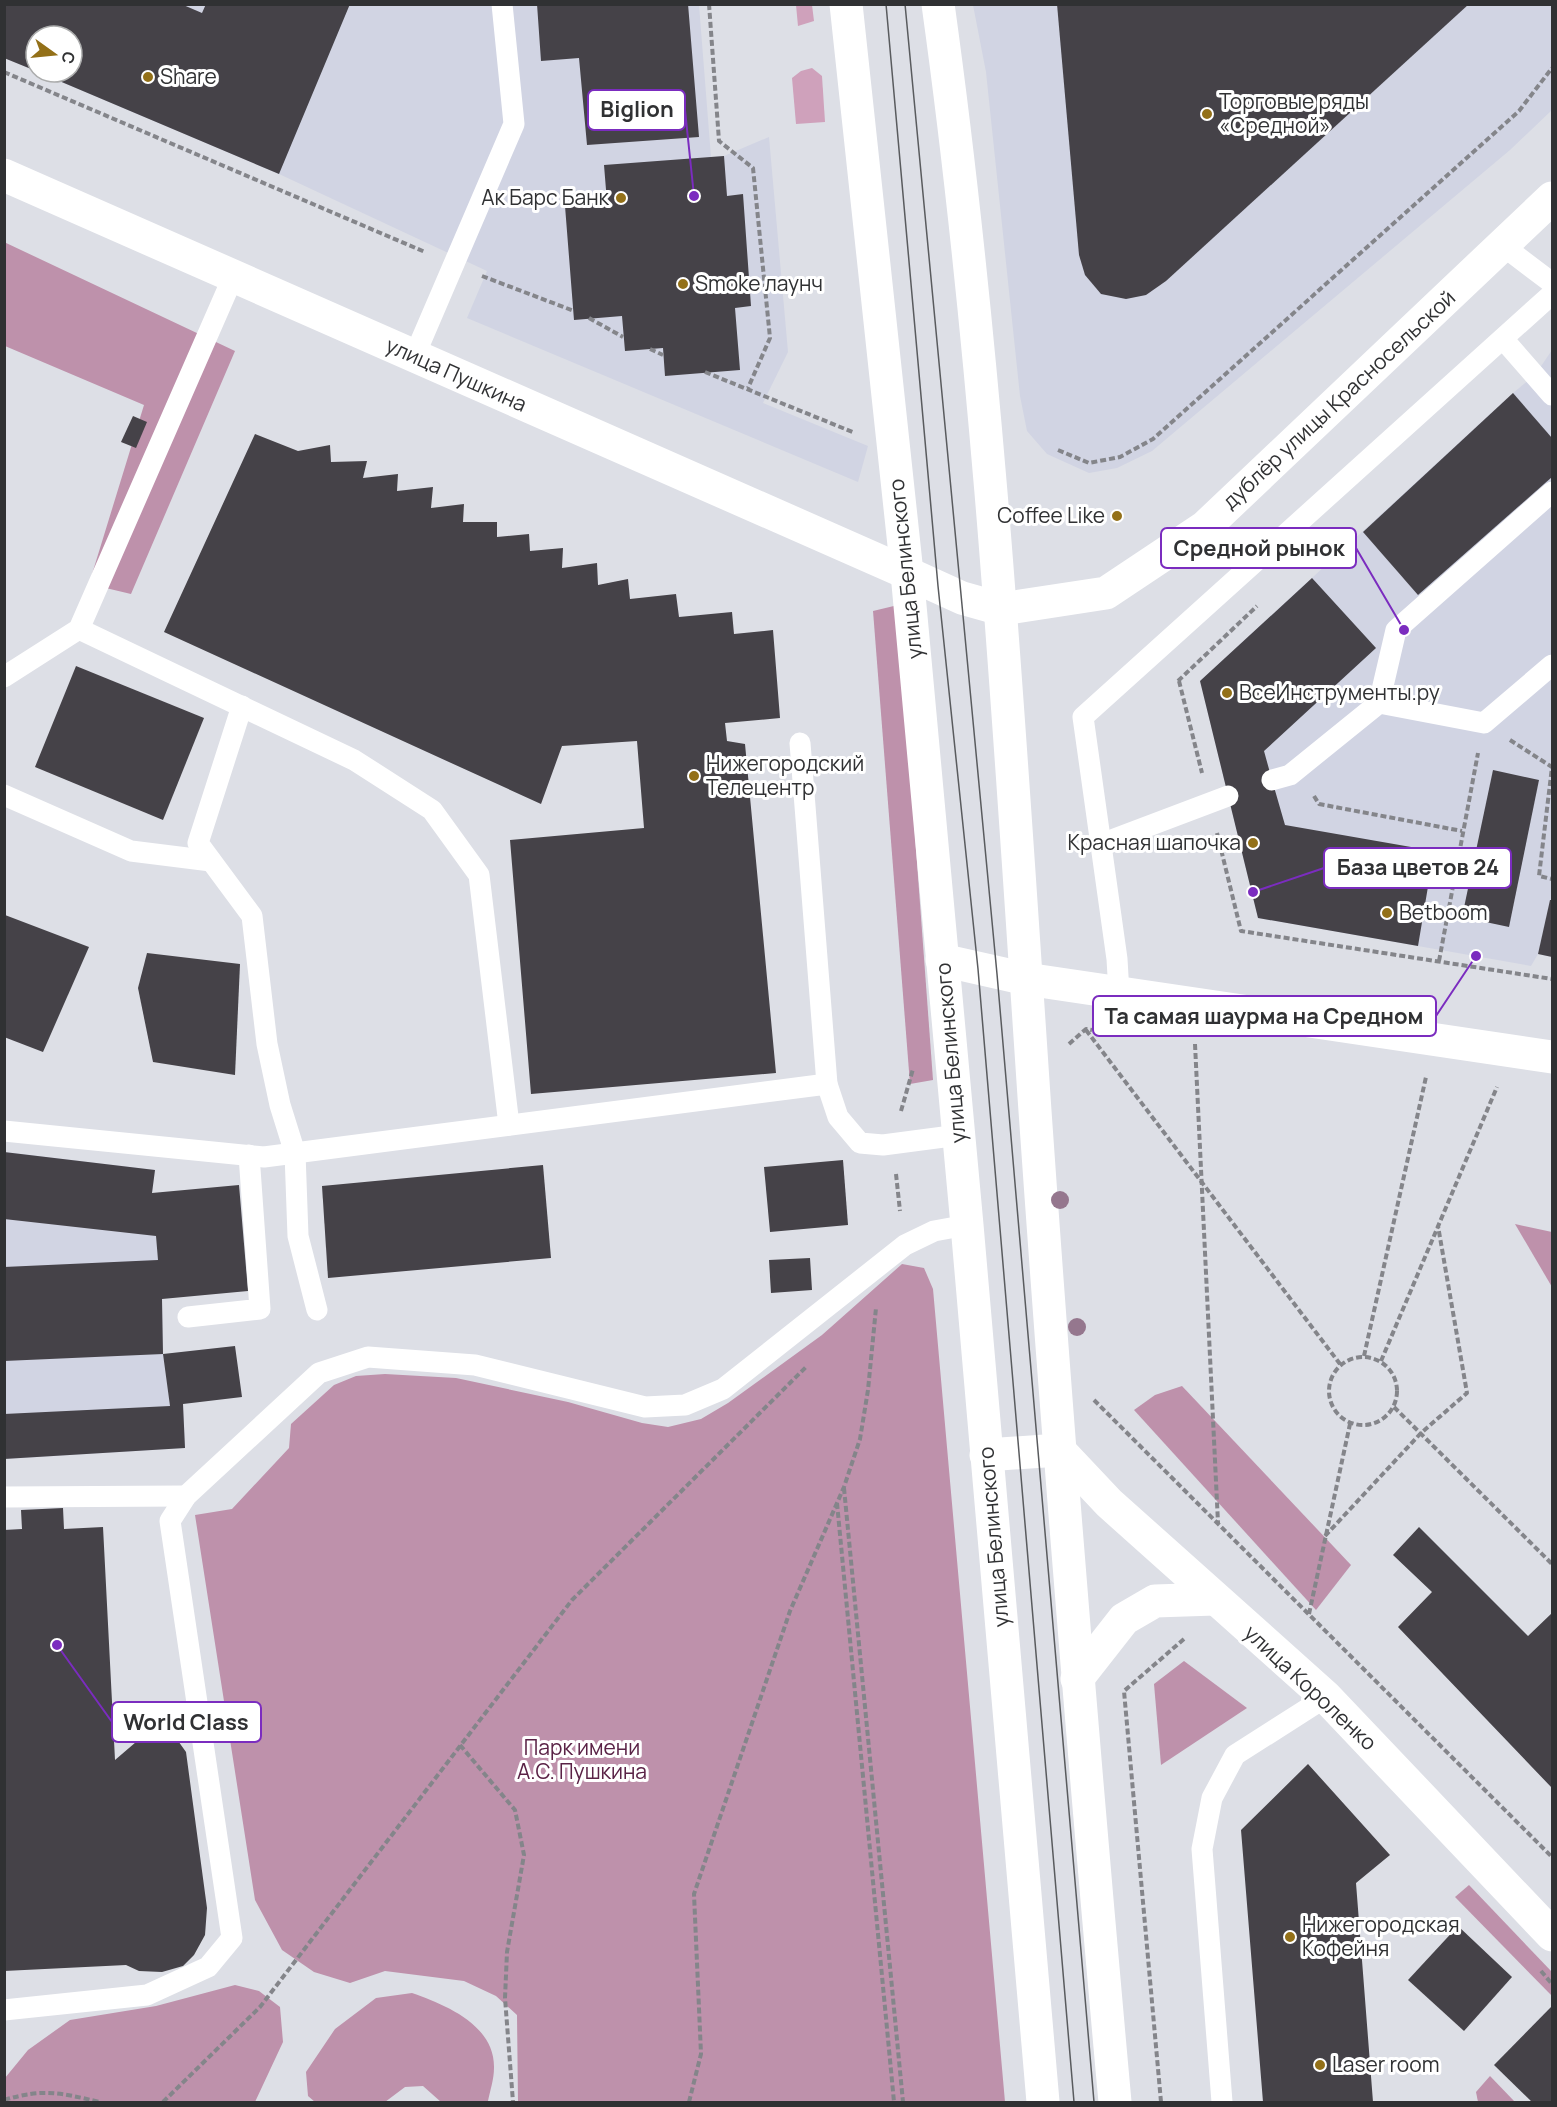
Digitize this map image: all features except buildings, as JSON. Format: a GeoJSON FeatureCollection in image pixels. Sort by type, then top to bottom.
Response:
{"type":"FeatureCollection","features":[{"type":"Feature","properties":{"kind":"main road","name":"улица Белинского"},"geometry":{"type":"LineString","coordinates":[[846,4],[907,573],[967,1225],[1042,2103]]}},
{"type":"Feature","properties":{"kind":"main road"},"geometry":{"type":"LineString","coordinates":[[938,4],[962,175],[1001,609],[1059,1450],[1115,2103]]}},
{"type":"Feature","properties":{"kind":"main road","name":"улица Пушкина"},"geometry":{"type":"LineString","coordinates":[[4,176],[907,573]]}},
{"type":"Feature","properties":{"kind":"main road","name":"дублёр улицы Красносельской"},"geometry":{"type":"LineString","coordinates":[[907,573],[962,598],[1001,609],[1106,593],[1205,527],[1552,198]]}},
{"type":"Feature","properties":{"kind":"main road"},"geometry":{"type":"LineString","coordinates":[[942,960],[1026,979],[1552,1057]]}},
{"type":"Feature","properties":{"kind":"main road"},"geometry":{"type":"LineString","coordinates":[[986,1455],[1059,1450]]}},
{"type":"Feature","properties":{"kind":"main road","name":"улица Короленко"},"geometry":{"type":"LineString","coordinates":[[1059,1450],[1109,1503],[1326,1697],[1552,1935]]}},
{"type":"Feature","properties":{"kind":"main road"},"geometry":{"type":"LineString","coordinates":[[1077,1679],[1124,1619],[1144,1607],[1155,1601],[1215,1599]]}},
{"type":"Feature","properties":{"kind":"lane"},"geometry":{"type":"LineString","coordinates":[[414,357],[514,124],[502,4]]}},
{"type":"Feature","properties":{"kind":"lane"},"geometry":{"type":"LineString","coordinates":[[1502,245],[1552,283]]}},
{"type":"Feature","properties":{"kind":"lane"},"geometry":{"type":"LineString","coordinates":[[4,677],[79,629],[233,277]]}},
{"type":"Feature","properties":{"kind":"lane"},"geometry":{"type":"LineString","coordinates":[[1119,993],[1117,959],[1083,717],[1504,340],[1552,294]]}},
{"type":"Feature","properties":{"kind":"lane"},"geometry":{"type":"LineString","coordinates":[[1504,340],[1552,395]]}},
{"type":"Feature","properties":{"kind":"lane"},"geometry":{"type":"LineString","coordinates":[[1272,780],[1290,775],[1379,702],[1396,630],[1552,492]]}},
{"type":"Feature","properties":{"kind":"lane"},"geometry":{"type":"LineString","coordinates":[[79,629],[354,760],[432,810],[479,875],[509,1125]]}},
{"type":"Feature","properties":{"kind":"lane"},"geometry":{"type":"LineString","coordinates":[[1379,702],[1484,723],[1552,665]]}},
{"type":"Feature","properties":{"kind":"lane"},"geometry":{"type":"LineString","coordinates":[[242,706],[198,843],[252,916],[267,1044],[280,1105],[295,1153],[298,1236],[317,1310]]}},
{"type":"Feature","properties":{"kind":"lane"},"geometry":{"type":"LineString","coordinates":[[800,743],[827,1084],[838,1117],[860,1143],[883,1145],[959,1135]]}},
{"type":"Feature","properties":{"kind":"lane"},"geometry":{"type":"LineString","coordinates":[[4,795],[131,851],[211,861]]}},
{"type":"Feature","properties":{"kind":"lane"},"geometry":{"type":"LineString","coordinates":[[1101,844],[1219,799]]}},
{"type":"Feature","properties":{"kind":"lane"},"geometry":{"type":"LineString","coordinates":[[4,1131],[249,1155],[295,1153],[827,1084]]}},
{"type":"Feature","properties":{"kind":"lane"},"geometry":{"type":"LineString","coordinates":[[188,1317],[260,1309],[249,1155]]}},
{"type":"Feature","properties":{"kind":"lane"},"geometry":{"type":"LineString","coordinates":[[4,2010],[147,1995],[208,1967],[232,1938],[170,1521],[186,1496],[319,1373],[368,1357],[475,1365],[645,1407],[685,1405],[723,1389],[905,1245],[934,1231],[967,1225]]}},
{"type":"Feature","properties":{"kind":"lane"},"geometry":{"type":"LineString","coordinates":[[4,1497],[186,1496]]}},
{"type":"Feature","properties":{"kind":"lane"},"geometry":{"type":"LineString","coordinates":[[1222,2103],[1202,1849],[1212,1798],[1235,1755],[1326,1697]]}},
{"type":"Feature","properties":{"kind":"path"},"geometry":{"type":"LineString","coordinates":[[709,4],[719,141],[753,168],[770,338],[748,388]]}},
{"type":"Feature","properties":{"kind":"path"},"geometry":{"type":"LineString","coordinates":[[1058,450],[1089,463],[1120,457],[1153,439],[1520,111],[1552,68]]}},
{"type":"Feature","properties":{"kind":"path"},"geometry":{"type":"LineString","coordinates":[[4,72],[454,265],[573,311]]}},
{"type":"Feature","properties":{"kind":"path"},"geometry":{"type":"LineString","coordinates":[[589,318],[623,337]]}},
{"type":"Feature","properties":{"kind":"path"},"geometry":{"type":"LineString","coordinates":[[650,349],[663,355]]}},
{"type":"Feature","properties":{"kind":"path"},"geometry":{"type":"LineString","coordinates":[[705,372],[858,434]]}},
{"type":"Feature","properties":{"kind":"path"},"geometry":{"type":"LineString","coordinates":[[1179,681],[1219,799],[1241,931],[1552,979]]}},
{"type":"Feature","properties":{"kind":"path"},"geometry":{"type":"LineString","coordinates":[[1439,961],[1484,723],[1552,767],[1539,876],[1552,879]]}},
{"type":"Feature","properties":{"kind":"path"},"geometry":{"type":"LineString","coordinates":[[1298,769],[1319,804],[1462,831]]}},
{"type":"Feature","properties":{"kind":"path"},"geometry":{"type":"LineString","coordinates":[[1086,1029],[1341,1365]]}},
{"type":"Feature","properties":{"kind":"path"},"geometry":{"type":"LineString","coordinates":[[1065,1048],[1086,1029],[1097,1030]]}},
{"type":"Feature","properties":{"kind":"path"},"geometry":{"type":"LineString","coordinates":[[1184,1042],[1206,1046]]}},
{"type":"Feature","properties":{"kind":"path"},"geometry":{"type":"LineString","coordinates":[[1195,1044],[1218,1523]]}},
{"type":"Feature","properties":{"kind":"path"},"geometry":{"type":"LineString","coordinates":[[1414,1075],[1438,1078]]}},
{"type":"Feature","properties":{"kind":"path"},"geometry":{"type":"LineString","coordinates":[[1364,1356],[1426,1077]]}},
{"type":"Feature","properties":{"kind":"path"},"geometry":{"type":"LineString","coordinates":[[1485,1085],[1508,1089]]}},
{"type":"Feature","properties":{"kind":"path"},"geometry":{"type":"LineString","coordinates":[[1381,1361],[1497,1087]]}},
{"type":"Feature","properties":{"kind":"path"},"geometry":{"type":"LineString","coordinates":[[1325,1536],[1421,1434],[1467,1393],[1438,1226]]}},
{"type":"Feature","properties":{"kind":"path"},"geometry":{"type":"LineString","coordinates":[[689,2103],[701,2054],[694,1894],[790,1611],[844,1487],[860,1439],[868,1390],[878,1265]]}},
{"type":"Feature","properties":{"kind":"path"},"geometry":{"type":"LineString","coordinates":[[1364,1356],[1381,1361],[1393,1374],[1397,1390],[1394,1407],[1383,1420],[1367,1426],[1350,1424],[1332,1408],[1328,1385],[1341,1365],[1351,1358],[1364,1356]]}},
{"type":"Feature","properties":{"kind":"path"},"geometry":{"type":"LineString","coordinates":[[163,2103],[260,2007],[572,1600],[809,1364]]}},
{"type":"Feature","properties":{"kind":"path"},"geometry":{"type":"LineString","coordinates":[[1093,1388],[1094,1400],[1552,1857]]}},
{"type":"Feature","properties":{"kind":"path"},"geometry":{"type":"LineString","coordinates":[[1394,1407],[1552,1564]]}},
{"type":"Feature","properties":{"kind":"path"},"geometry":{"type":"LineString","coordinates":[[1309,1614],[1350,1424]]}},
{"type":"Feature","properties":{"kind":"path"},"geometry":{"type":"LineString","coordinates":[[844,1487],[903,2103]]}},
{"type":"Feature","properties":{"kind":"path"},"geometry":{"type":"LineString","coordinates":[[837,1502],[894,2103]]}},
{"type":"Feature","properties":{"kind":"path"},"geometry":{"type":"LineString","coordinates":[[1161,2103],[1124,1691],[1186,1637]]}},
{"type":"Feature","properties":{"kind":"path"},"geometry":{"type":"LineString","coordinates":[[460,1745],[515,1810],[524,1855],[507,1952],[505,1998],[513,2103]]}},
{"type":"Feature","properties":{"kind":"path"},"geometry":{"type":"LineString","coordinates":[[1536,1967],[1552,1984]]}},
{"type":"Feature","properties":{"kind":"path"},"geometry":{"type":"LineString","coordinates":[[4,2100],[32,2092],[53,2091],[100,2103]]}},
{"type":"Feature","properties":{"kind":"shaded area"},"geometry":{"type":"Polygon","coordinates":[[[4,5],[699,5],[711,157],[724,156],[769,137],[788,352],[763,403],[868,446],[858,482],[467,318],[487,271],[279,174],[66,84],[84,84],[84,24],[24,24],[24,66],[5,58],[4,5]]]}},
{"type":"Feature","properties":{"kind":"shaded area"},"geometry":{"type":"Polygon","coordinates":[[[796,5],[812,5],[814,21],[798,26],[796,5]]]}},
{"type":"Feature","properties":{"kind":"shaded area"},"geometry":{"type":"Polygon","coordinates":[[[973,5],[1552,5],[1552,110],[1510,150],[1152,451],[1117,468],[1089,473],[1047,454],[1027,431],[1020,396],[986,72],[973,5]]]}},
{"type":"Feature","properties":{"kind":"shaded area"},"geometry":{"type":"Polygon","coordinates":[[[812,68],[822,76],[825,122],[796,124],[792,78],[801,71],[812,68]]]}},
{"type":"Feature","properties":{"kind":"shaded area"},"geometry":{"type":"Polygon","coordinates":[[[1552,350],[1552,957],[1538,954],[1531,966],[1258,918],[1200,681],[1535,375],[1552,350]]]}},
{"type":"Feature","properties":{"kind":"shaded area"},"geometry":{"type":"Polygon","coordinates":[[[5,1152],[155,1170],[152,1193],[162,1299],[163,1354],[170,1405],[183,1404],[185,1448],[5,1459],[5,1152]]]}},
{"type":"Feature","properties":{"kind":"green space"},"geometry":{"type":"Polygon","coordinates":[[[4,242],[235,351],[131,594],[89,584],[144,405],[5,346],[4,242]]]}},
{"type":"Feature","properties":{"kind":"green space"},"geometry":{"type":"Polygon","coordinates":[[[898,605],[933,1080],[910,1084],[873,611],[898,605]]]}},
{"type":"Feature","properties":{"kind":"green space"},"geometry":{"type":"Polygon","coordinates":[[[1515,1224],[1552,1232],[1552,1287],[1515,1224]]]}},
{"type":"Feature","properties":{"kind":"green space","name":"Парк имени А.С. Пушкина"},"geometry":{"type":"Polygon","coordinates":[[[902,1264],[924,1268],[933,1289],[1005,2102],[518,2102],[517,2015],[496,1996],[464,1981],[385,1971],[350,1983],[314,1972],[282,1950],[255,1900],[195,1515],[232,1509],[289,1448],[291,1424],[334,1385],[356,1376],[385,1374],[456,1378],[568,1402],[642,1423],[668,1427],[701,1419],[728,1403],[822,1335],[902,1264]]]}},
{"type":"Feature","properties":{"kind":"green space"},"geometry":{"type":"Polygon","coordinates":[[[1182,1386],[1351,1565],[1316,1610],[1134,1410],[1155,1395],[1182,1386]]]}},
{"type":"Feature","properties":{"kind":"green space"},"geometry":{"type":"Polygon","coordinates":[[[1184,1661],[1247,1708],[1161,1765],[1154,1684],[1184,1661]]]}},
{"type":"Feature","properties":{"kind":"green space"},"geometry":{"type":"Polygon","coordinates":[[[1469,1885],[1552,1972],[1552,1996],[1455,1897],[1469,1885]]]}},
{"type":"Feature","properties":{"kind":"green space"},"geometry":{"type":"Polygon","coordinates":[[[235,1985],[259,1991],[280,2007],[283,2042],[255,2102],[5,2102],[5,2078],[28,2050],[70,2020],[156,2006],[235,1985]]]}},
{"type":"Feature","properties":{"kind":"green space"},"geometry":{"type":"Polygon","coordinates":[[[412,1993],[439,2004],[466,2019],[486,2040],[492,2053],[494,2068],[488,2101],[441,2102],[423,2086],[405,2087],[385,2102],[315,2102],[308,2096],[306,2072],[335,2029],[376,1998],[412,1993]]]}},
{"type":"Feature","properties":{"kind":"green space"},"geometry":{"type":"Polygon","coordinates":[[[1490,2076],[1515,2102],[1478,2102],[1476,2092],[1490,2076]]]}},
{"type":"Feature","properties":{"kind":"tram line"},"geometry":{"type":"LineString","coordinates":[[886,4],[938,586],[978,969],[1074,2102]]}},
{"type":"Feature","properties":{"kind":"tram line"},"geometry":{"type":"LineString","coordinates":[[905,4],[997,974],[1094,2102]]}},
{"type":"Feature","properties":{"kind":"place","name":"Share"},"geometry":{"type":"Point","coordinates":[148,77]}},
{"type":"Feature","properties":{"kind":"place","name":"Торговые ряды «Средной»"},"geometry":{"type":"Point","coordinates":[1207,114]}},
{"type":"Feature","properties":{"kind":"place","name":"Biglion"},"geometry":{"type":"Point","coordinates":[694,196]}},
{"type":"Feature","properties":{"kind":"place","name":"Ак Барс Банк"},"geometry":{"type":"Point","coordinates":[621,198]}},
{"type":"Feature","properties":{"kind":"place","name":"Smoke лаунч"},"geometry":{"type":"Point","coordinates":[683,284]}},
{"type":"Feature","properties":{"kind":"place","name":"Coffee Like"},"geometry":{"type":"Point","coordinates":[1117,516]}},
{"type":"Feature","properties":{"kind":"place","name":"Средной рынок"},"geometry":{"type":"Point","coordinates":[1404,630]}},
{"type":"Feature","properties":{"kind":"place","name":"ВсеИнструменты.ру"},"geometry":{"type":"Point","coordinates":[1227,693]}},
{"type":"Feature","properties":{"kind":"place","name":"Нижегородский Телецентр"},"geometry":{"type":"Point","coordinates":[694,776]}},
{"type":"Feature","properties":{"kind":"place","name":"Красная шапочка"},"geometry":{"type":"Point","coordinates":[1253,843]}},
{"type":"Feature","properties":{"kind":"place","name":"База цветов 24"},"geometry":{"type":"Point","coordinates":[1253,892]}},
{"type":"Feature","properties":{"kind":"place","name":"Betboom"},"geometry":{"type":"Point","coordinates":[1387,913]}},
{"type":"Feature","properties":{"kind":"place","name":"Та самая шаурма на Средном"},"geometry":{"type":"Point","coordinates":[1476,956]}},
{"type":"Feature","properties":{"kind":"place","name":"World Class"},"geometry":{"type":"Point","coordinates":[57,1645]}},
{"type":"Feature","properties":{"kind":"place","name":"Нижегородская Кофейня"},"geometry":{"type":"Point","coordinates":[1290,1937]}},
{"type":"Feature","properties":{"kind":"place","name":"Laser room"},"geometry":{"type":"Point","coordinates":[1320,2065]}}]}
